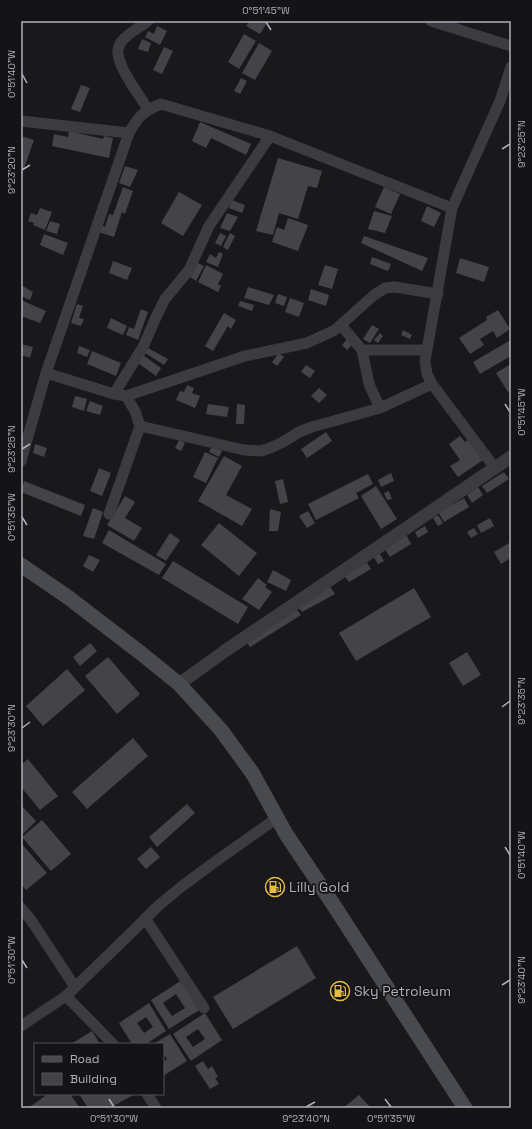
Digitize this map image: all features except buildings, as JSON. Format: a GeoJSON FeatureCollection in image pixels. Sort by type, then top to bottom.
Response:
{"type":"FeatureCollection","features":[{"type":"Feature","properties":{"kind":"main road"},"geometry":{"type":"LineString","coordinates":[[21,565],[103,623],[179,684],[221,730],[252,774],[286,834],[465,1108]]}},
{"type":"Feature","properties":{"kind":"street"},"geometry":{"type":"LineString","coordinates":[[148,21],[123,40],[118,47],[117,52],[119,61],[148,109]]}},
{"type":"Feature","properties":{"kind":"street"},"geometry":{"type":"LineString","coordinates":[[431,21],[511,46]]}},
{"type":"Feature","properties":{"kind":"street"},"geometry":{"type":"LineString","coordinates":[[495,468],[432,384],[427,374],[426,361],[452,208],[500,101],[511,66]]}},
{"type":"Feature","properties":{"kind":"street"},"geometry":{"type":"LineString","coordinates":[[21,461],[46,373],[129,133],[137,118],[148,109],[161,104],[270,136],[452,208]]}},
{"type":"Feature","properties":{"kind":"street"},"geometry":{"type":"LineString","coordinates":[[21,121],[129,133]]}},
{"type":"Feature","properties":{"kind":"street"},"geometry":{"type":"LineString","coordinates":[[114,394],[143,347],[156,315],[166,299],[189,270],[209,226],[270,136]]}},
{"type":"Feature","properties":{"kind":"street"},"geometry":{"type":"LineString","coordinates":[[46,373],[114,394],[126,396],[245,356],[307,343],[335,330],[374,295],[385,288],[395,286],[438,294]]}},
{"type":"Feature","properties":{"kind":"street"},"geometry":{"type":"LineString","coordinates":[[341,325],[362,350],[370,384],[380,408]]}},
{"type":"Feature","properties":{"kind":"street"},"geometry":{"type":"LineString","coordinates":[[362,350],[427,350]]}},
{"type":"Feature","properties":{"kind":"street"},"geometry":{"type":"LineString","coordinates":[[140,426],[244,450],[261,451],[282,442],[299,432],[380,408],[432,384]]}},
{"type":"Feature","properties":{"kind":"street"},"geometry":{"type":"LineString","coordinates":[[109,514],[140,426],[135,411],[126,396]]}},
{"type":"Feature","properties":{"kind":"street"},"geometry":{"type":"LineString","coordinates":[[179,684],[225,651],[511,457]]}},
{"type":"Feature","properties":{"kind":"street"},"geometry":{"type":"LineString","coordinates":[[21,1026],[66,996],[158,906],[200,873],[278,818]]}},
{"type":"Feature","properties":{"kind":"street"},"geometry":{"type":"LineString","coordinates":[[21,908],[31,920],[75,987]]}},
{"type":"Feature","properties":{"kind":"street"},"geometry":{"type":"LineString","coordinates":[[146,918],[204,1008]]}},
{"type":"Feature","properties":{"kind":"street"},"geometry":{"type":"LineString","coordinates":[[66,996],[112,1043]]}},
{"type":"Feature","properties":{"kind":"street"},"geometry":{"type":"LineString","coordinates":[[148,1095],[156,1108]]}},
{"type":"Feature","properties":{"kind":"place","name":"Lilly Gold"},"geometry":{"type":"Point","coordinates":[275,887]}},
{"type":"Feature","properties":{"kind":"place","name":"Sky Petroleum"},"geometry":{"type":"Point","coordinates":[340,991]}}]}
